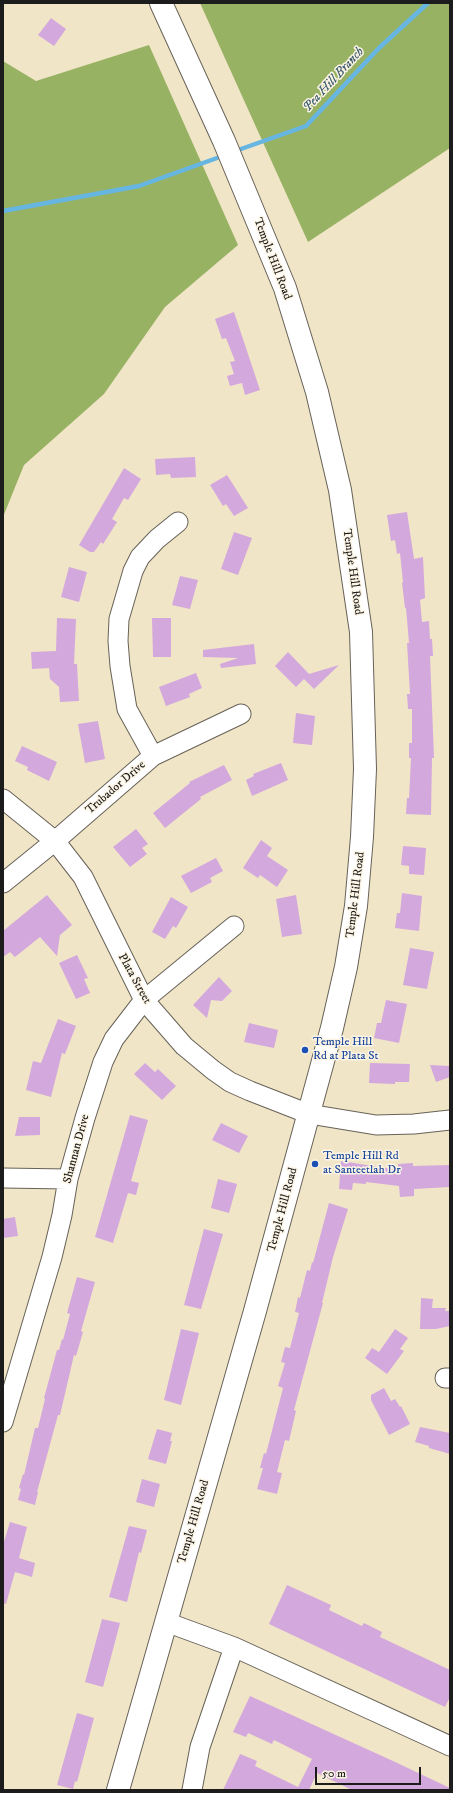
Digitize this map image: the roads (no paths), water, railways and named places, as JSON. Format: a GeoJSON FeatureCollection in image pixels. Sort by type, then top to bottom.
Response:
{"type":"FeatureCollection","features":[{"type":"Feature","properties":{"kind":"main road","name":"Temple Hill Road"},"geometry":{"type":"LineString","coordinates":[[118,1790],[255,1311],[332,1028],[346,967],[356,906],[362,837],[365,769],[361,632],[340,490],[316,392],[285,288],[224,141],[161,3]]}},
{"type":"Feature","properties":{"kind":"street"},"geometry":{"type":"LineString","coordinates":[[153,756],[127,709],[120,666],[118,641],[119,619],[129,582],[140,557],[157,539],[178,522]]}},
{"type":"Feature","properties":{"kind":"street","name":"Trubador Drive"},"geometry":{"type":"LineString","coordinates":[[3,883],[56,841],[153,756],[241,714]]}},
{"type":"Feature","properties":{"kind":"street","name":"Plata Street"},"geometry":{"type":"LineString","coordinates":[[3,799],[56,841],[83,877],[144,1000],[184,1046],[213,1070],[230,1082],[309,1114],[376,1125],[414,1124],[450,1120]]}},
{"type":"Feature","properties":{"kind":"street","name":"Shannan Drive"},"geometry":{"type":"LineString","coordinates":[[3,1422],[52,1257],[68,1179],[103,1062],[114,1039],[144,1000],[234,926]]}},
{"type":"Feature","properties":{"kind":"street"},"geometry":{"type":"LineString","coordinates":[[3,1178],[68,1179]]}},
{"type":"Feature","properties":{"kind":"street"},"geometry":{"type":"LineString","coordinates":[[166,1622],[234,1647],[450,1746]]}},
{"type":"Feature","properties":{"kind":"street"},"geometry":{"type":"LineString","coordinates":[[192,1790],[200,1748],[234,1647]]}},
{"type":"Feature","properties":{"kind":"waterway","name":"Pea Hill Branch"},"geometry":{"type":"LineString","coordinates":[[241,149],[306,126],[379,48],[428,3]]}},
{"type":"Feature","properties":{"kind":"waterway","name":"Pea Hill Branch"},"geometry":{"type":"LineString","coordinates":[[3,211],[139,186],[217,158]]}},
{"type":"Feature","properties":{"kind":"place","name":"Temple Hill Rd at Plata St"},"geometry":{"type":"Point","coordinates":[305,1050]}},
{"type":"Feature","properties":{"kind":"place","name":"Temple Hill Rd at Santeetlah Dr"},"geometry":{"type":"Point","coordinates":[315,1164]}}]}
